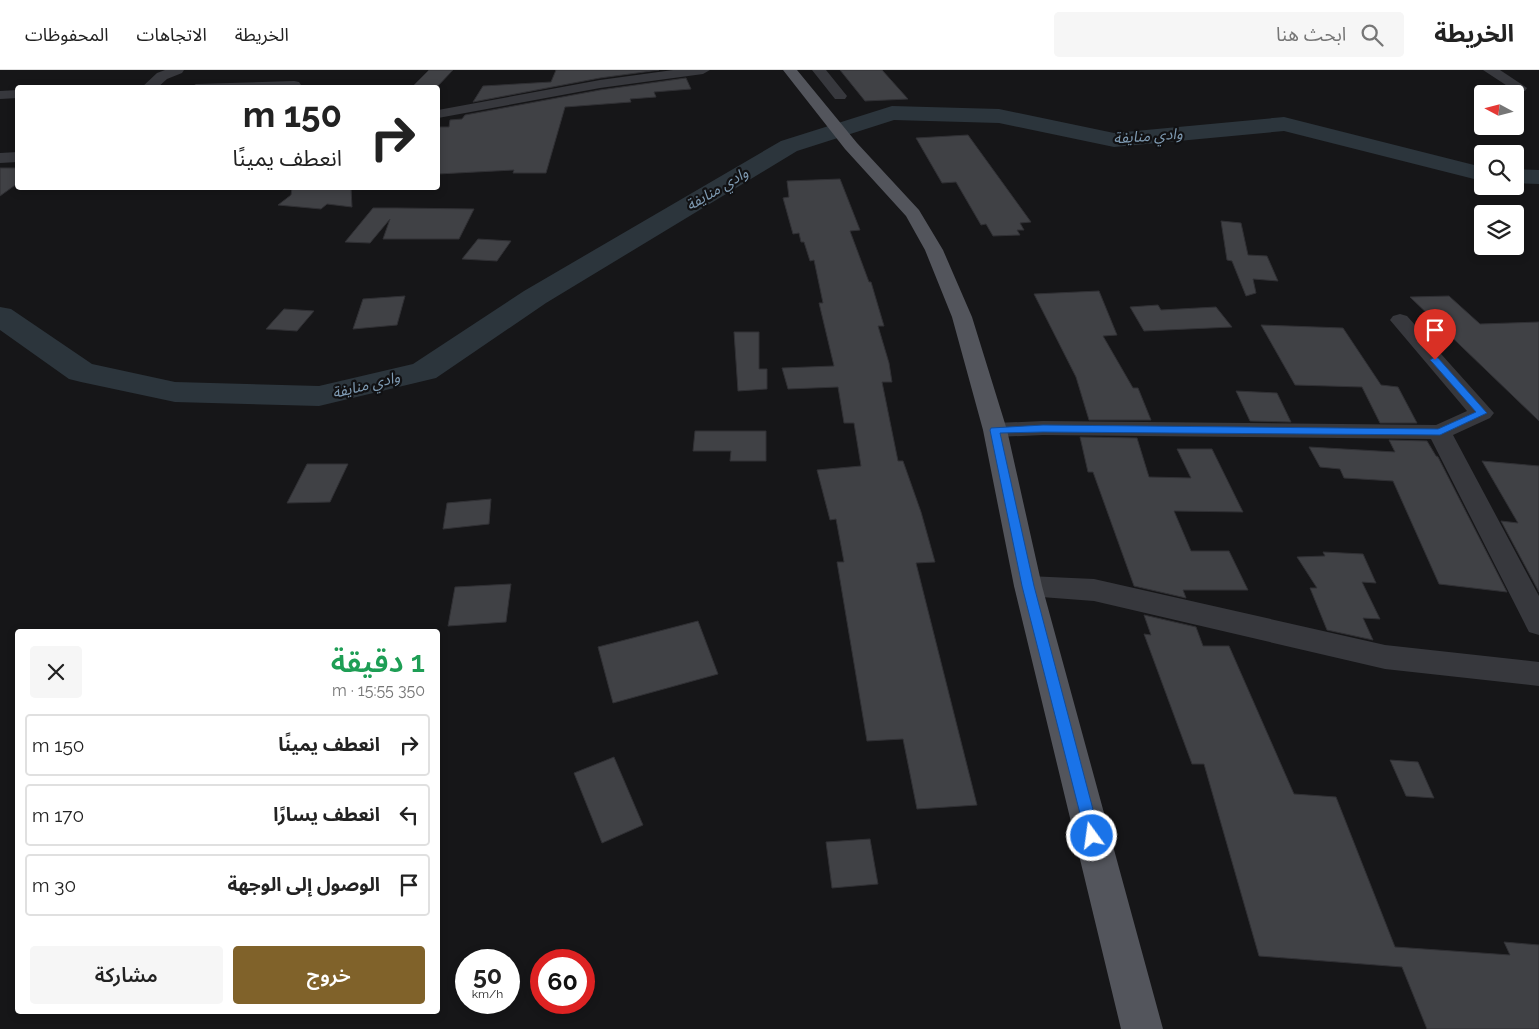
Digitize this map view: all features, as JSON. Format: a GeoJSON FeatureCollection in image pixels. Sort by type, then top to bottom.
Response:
{"type":"FeatureCollection","features":[{"type":"Feature","properties":{"kind":"main road"},"geometry":{"type":"LineString","coordinates":[[790,70],[852,146],[913,214],[934,250],[962,317],[995,430],[1028,586],[1142,1029]]}},
{"type":"Feature","properties":{"kind":"street"},"geometry":{"type":"LineString","coordinates":[[152,85],[162,76],[177,70]]}},
{"type":"Feature","properties":{"kind":"street"},"geometry":{"type":"LineString","coordinates":[[440,114],[600,84],[703,70]]}},
{"type":"Feature","properties":{"kind":"street"},"geometry":{"type":"LineString","coordinates":[[819,70],[840,96]]}},
{"type":"Feature","properties":{"kind":"street"},"geometry":{"type":"LineString","coordinates":[[1490,70],[1515,85]]}},
{"type":"Feature","properties":{"kind":"street"},"geometry":{"type":"LineString","coordinates":[[257,85],[297,83]]}},
{"type":"Feature","properties":{"kind":"street"},"geometry":{"type":"LineString","coordinates":[[0,95],[15,94]]}},
{"type":"Feature","properties":{"kind":"street"},"geometry":{"type":"LineString","coordinates":[[0,158],[15,157]]}},
{"type":"Feature","properties":{"kind":"street"},"geometry":{"type":"LineString","coordinates":[[995,430],[1052,428],[1440,432],[1482,413],[1400,320]]}},
{"type":"Feature","properties":{"kind":"street"},"geometry":{"type":"LineString","coordinates":[[1440,432],[1539,624]]}},
{"type":"Feature","properties":{"kind":"street"},"geometry":{"type":"LineString","coordinates":[[1028,586],[1094,590],[1385,657],[1539,674]]}},
{"type":"Feature","properties":{"kind":"building"},"geometry":{"type":"Polygon","coordinates":[[[429,70],[453,70],[439,85],[414,85],[429,70]]]}},
{"type":"Feature","properties":{"kind":"building"},"geometry":{"type":"Polygon","coordinates":[[[556,70],[659,70],[600,78],[473,102],[483,86],[551,82],[556,70]]]}},
{"type":"Feature","properties":{"kind":"building"},"geometry":{"type":"Polygon","coordinates":[[[840,70],[882,70],[908,99],[865,101],[840,70]]]}},
{"type":"Feature","properties":{"kind":"building"},"geometry":{"type":"Polygon","coordinates":[[[686,78],[691,89],[654,92],[656,97],[630,99],[631,102],[565,107],[546,173],[513,173],[514,170],[440,174],[440,127],[449,127],[450,120],[462,119],[465,115],[600,90],[686,78]]]}},
{"type":"Feature","properties":{"kind":"building"},"geometry":{"type":"Polygon","coordinates":[[[968,135],[1031,222],[1020,223],[1024,230],[1017,230],[1020,235],[993,236],[986,224],[981,225],[956,182],[942,183],[916,138],[968,135]]]}},
{"type":"Feature","properties":{"kind":"building"},"geometry":{"type":"Polygon","coordinates":[[[0,168],[15,168],[15,185],[0,196],[0,168]]]}},
{"type":"Feature","properties":{"kind":"building"},"geometry":{"type":"Polygon","coordinates":[[[840,179],[860,230],[850,231],[869,282],[871,282],[884,326],[878,326],[889,363],[892,382],[882,382],[898,461],[903,461],[921,512],[935,562],[916,563],[977,805],[917,809],[903,739],[867,741],[837,562],[844,562],[836,519],[830,520],[817,470],[861,466],[854,423],[844,423],[838,387],[788,389],[782,368],[834,366],[819,303],[823,303],[814,260],[810,261],[799,233],[793,234],[783,198],[789,197],[787,181],[840,179]]]}},
{"type":"Feature","properties":{"kind":"building"},"geometry":{"type":"Polygon","coordinates":[[[292,190],[351,190],[352,207],[327,204],[321,209],[278,205],[291,195],[292,190]]]}},
{"type":"Feature","properties":{"kind":"building"},"geometry":{"type":"Polygon","coordinates":[[[373,208],[474,209],[459,239],[383,239],[390,219],[370,243],[345,242],[373,208]]]}},
{"type":"Feature","properties":{"kind":"building"},"geometry":{"type":"Polygon","coordinates":[[[1221,221],[1241,223],[1248,255],[1267,256],[1278,281],[1253,279],[1256,293],[1246,296],[1232,261],[1227,260],[1221,221]]]}},
{"type":"Feature","properties":{"kind":"building"},"geometry":{"type":"Polygon","coordinates":[[[478,239],[511,241],[497,261],[462,259],[478,239]]]}},
{"type":"Feature","properties":{"kind":"building"},"geometry":{"type":"Polygon","coordinates":[[[1099,291],[1117,335],[1103,336],[1133,388],[1138,388],[1151,420],[1089,420],[1076,377],[1034,294],[1099,291]]]}},
{"type":"Feature","properties":{"kind":"building"},"geometry":{"type":"Polygon","coordinates":[[[405,296],[397,325],[353,329],[363,299],[405,296]]]}},
{"type":"Feature","properties":{"kind":"building"},"geometry":{"type":"Polygon","coordinates":[[[1449,296],[1480,324],[1539,322],[1539,421],[1410,297],[1449,296]]]}},
{"type":"Feature","properties":{"kind":"building"},"geometry":{"type":"Polygon","coordinates":[[[1158,305],[1161,310],[1216,307],[1232,327],[1144,331],[1130,307],[1158,305]]]}},
{"type":"Feature","properties":{"kind":"building"},"geometry":{"type":"Polygon","coordinates":[[[284,309],[314,311],[297,331],[266,329],[284,309]]]}},
{"type":"Feature","properties":{"kind":"building"},"geometry":{"type":"Polygon","coordinates":[[[1261,325],[1343,328],[1381,385],[1398,387],[1417,423],[1380,423],[1362,387],[1295,385],[1261,325]]]}},
{"type":"Feature","properties":{"kind":"building"},"geometry":{"type":"Polygon","coordinates":[[[734,332],[759,332],[759,369],[767,369],[767,389],[738,391],[734,332]]]}},
{"type":"Feature","properties":{"kind":"building"},"geometry":{"type":"Polygon","coordinates":[[[1236,391],[1277,393],[1291,422],[1250,421],[1236,391]]]}},
{"type":"Feature","properties":{"kind":"building"},"geometry":{"type":"Polygon","coordinates":[[[695,431],[766,431],[766,461],[730,461],[731,451],[693,451],[695,431]]]}},
{"type":"Feature","properties":{"kind":"building"},"geometry":{"type":"Polygon","coordinates":[[[1080,437],[1137,438],[1149,477],[1191,478],[1177,449],[1212,449],[1243,512],[1174,511],[1191,551],[1229,551],[1248,590],[1183,590],[1186,598],[1134,586],[1093,472],[1088,472],[1080,437]]]}},
{"type":"Feature","properties":{"kind":"building"},"geometry":{"type":"Polygon","coordinates":[[[1389,440],[1427,441],[1438,457],[1507,592],[1439,584],[1393,481],[1344,478],[1340,469],[1320,467],[1309,447],[1395,452],[1389,440]]]}},
{"type":"Feature","properties":{"kind":"building"},"geometry":{"type":"Polygon","coordinates":[[[1482,461],[1539,466],[1539,592],[1501,521],[1518,523],[1482,461]]]}},
{"type":"Feature","properties":{"kind":"building"},"geometry":{"type":"Polygon","coordinates":[[[307,464],[348,464],[330,502],[287,503],[307,464]]]}},
{"type":"Feature","properties":{"kind":"building"},"geometry":{"type":"Polygon","coordinates":[[[491,499],[489,524],[443,529],[447,503],[491,499]]]}},
{"type":"Feature","properties":{"kind":"building"},"geometry":{"type":"Polygon","coordinates":[[[1323,552],[1363,554],[1376,583],[1362,582],[1380,619],[1363,618],[1373,640],[1327,630],[1310,588],[1317,588],[1297,557],[1325,556],[1323,552]]]}},
{"type":"Feature","properties":{"kind":"building"},"geometry":{"type":"Polygon","coordinates":[[[511,584],[506,622],[448,626],[455,587],[511,584]]]}},
{"type":"Feature","properties":{"kind":"building"},"geometry":{"type":"Polygon","coordinates":[[[1144,615],[1196,627],[1203,646],[1229,646],[1294,794],[1336,797],[1395,947],[1510,955],[1504,942],[1539,945],[1539,1029],[1427,1029],[1402,967],[1259,956],[1204,764],[1192,764],[1144,634],[1151,635],[1144,615]]]}},
{"type":"Feature","properties":{"kind":"building"},"geometry":{"type":"Polygon","coordinates":[[[698,621],[718,674],[613,703],[598,647],[698,621]]]}},
{"type":"Feature","properties":{"kind":"building"},"geometry":{"type":"Polygon","coordinates":[[[614,757],[643,825],[602,843],[574,773],[614,757]]]}},
{"type":"Feature","properties":{"kind":"building"},"geometry":{"type":"Polygon","coordinates":[[[1390,760],[1418,762],[1434,798],[1406,796],[1390,760]]]}},
{"type":"Feature","properties":{"kind":"building"},"geometry":{"type":"Polygon","coordinates":[[[870,839],[878,884],[832,888],[826,842],[870,839]]]}},
{"type":"Feature","properties":{"kind":"waterway","name":"وادي منايفة"},"geometry":{"type":"LineString","coordinates":[[0,316],[81,372],[175,392],[319,396],[424,371],[535,297],[789,146],[892,113],[999,116],[1114,140],[1284,124],[1474,172]]}},
{"type":"Feature","properties":{"kind":"waterway","name":"وادي منايفة"},"geometry":{"type":"LineString","coordinates":[[1524,176],[1539,177]]}},
{"type":"Feature","properties":{"kind":"route"},"geometry":{"type":"LineString","coordinates":[[1092,836],[1028,586],[995,430],[1043,428],[1440,432],[1482,413],[1435,360]]}}]}
